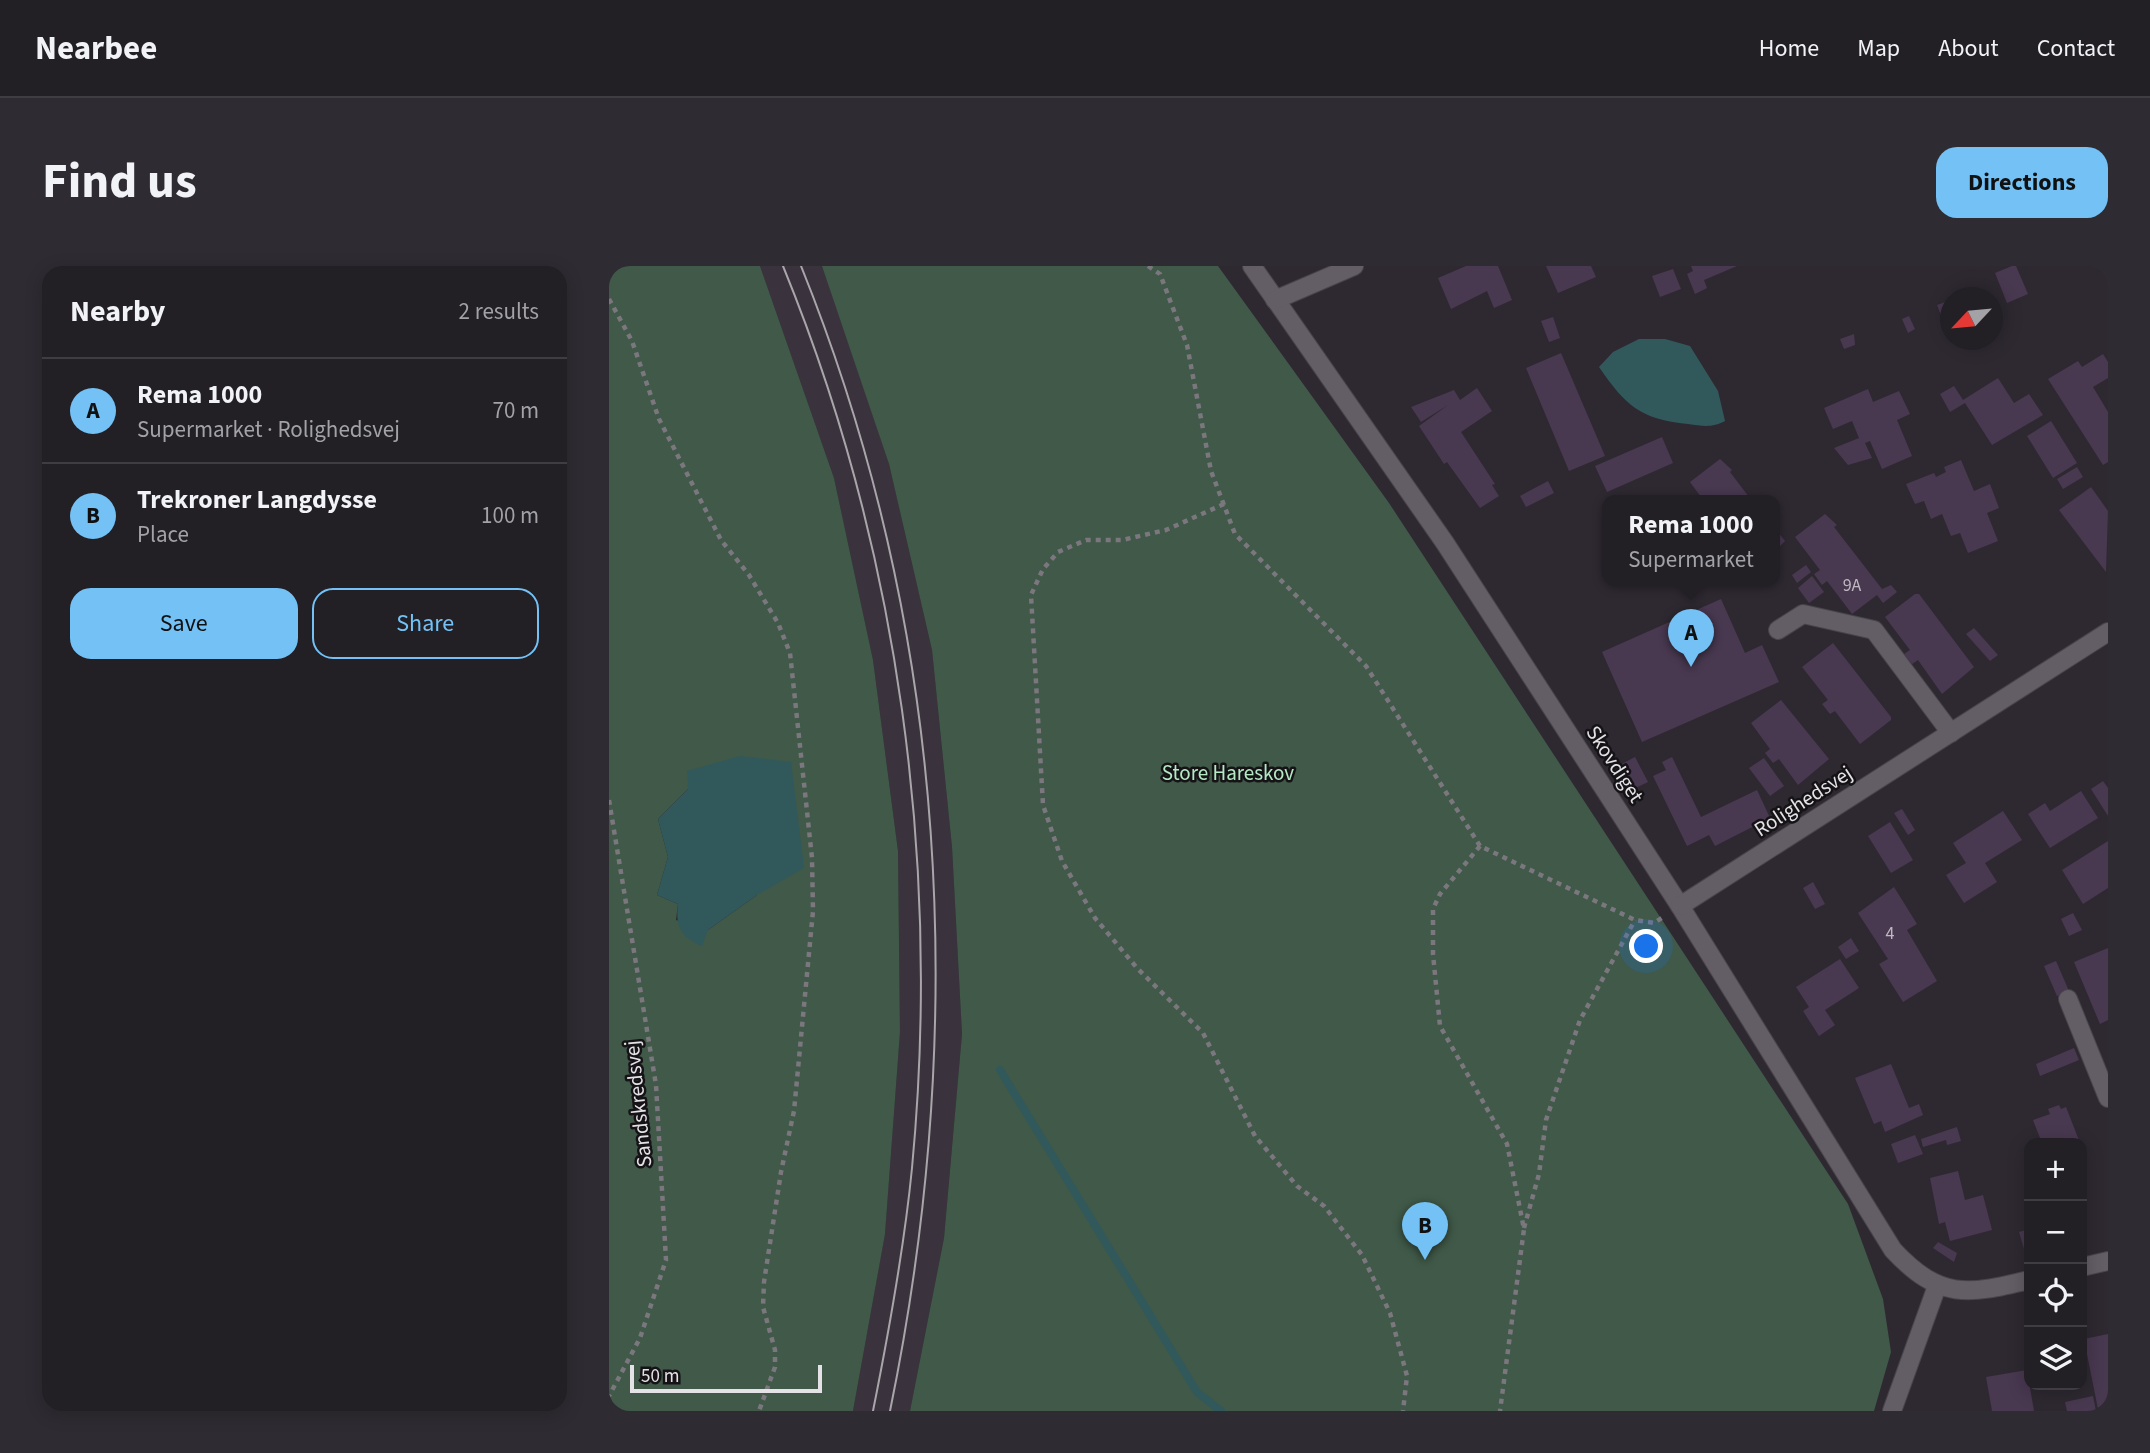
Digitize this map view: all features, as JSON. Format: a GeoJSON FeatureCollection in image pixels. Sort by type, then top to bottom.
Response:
{"type":"FeatureCollection","features":[{"type":"Feature","properties":{"kind":"street","name":"Skovdiget"},"geometry":{"type":"LineString","coordinates":[[1252,266],[1445,543],[1680,906],[1893,1250],[1912,1270],[1937,1286]]}},
{"type":"Feature","properties":{"kind":"street"},"geometry":{"type":"LineString","coordinates":[[1275,300],[1354,266]]}},
{"type":"Feature","properties":{"kind":"street"},"geometry":{"type":"LineString","coordinates":[[1778,630],[1803,614],[1874,629],[1951,733]]}},
{"type":"Feature","properties":{"kind":"street","name":"Rolighedsvej"},"geometry":{"type":"LineString","coordinates":[[1680,906],[2108,632]]}},
{"type":"Feature","properties":{"kind":"street"},"geometry":{"type":"LineString","coordinates":[[2068,999],[2108,1098]]}},
{"type":"Feature","properties":{"kind":"street"},"geometry":{"type":"LineString","coordinates":[[2087,1266],[2108,1261]]}},
{"type":"Feature","properties":{"kind":"street"},"geometry":{"type":"LineString","coordinates":[[1892,1411],[1937,1286],[1981,1292],[2024,1281]]}},
{"type":"Feature","properties":{"kind":"path"},"geometry":{"type":"LineString","coordinates":[[1149,266],[1160,274],[1187,345],[1211,471],[1235,534],[1366,666],[1480,846],[1635,920],[1654,923],[1680,906]]}},
{"type":"Feature","properties":{"kind":"path"},"geometry":{"type":"LineString","coordinates":[[609,299],[632,341],[659,419],[721,540],[755,585],[778,623],[790,653],[812,858],[813,911],[794,1111],[781,1172],[764,1282],[763,1307],[775,1349],[775,1367],[759,1411]]}},
{"type":"Feature","properties":{"kind":"path"},"geometry":{"type":"LineString","coordinates":[[1224,504],[1166,530],[1122,540],[1086,540],[1058,552],[1043,569],[1031,595],[1043,804],[1062,861],[1095,918],[1137,968],[1203,1033],[1255,1136],[1297,1186],[1324,1206],[1362,1255],[1390,1313],[1407,1376],[1403,1411]]}},
{"type":"Feature","properties":{"kind":"path","name":"Sandskredsvej"},"geometry":{"type":"LineString","coordinates":[[609,800],[656,1085],[666,1260],[641,1338],[609,1396]]}},
{"type":"Feature","properties":{"kind":"path"},"geometry":{"type":"LineString","coordinates":[[1480,846],[1440,894],[1433,909],[1440,1026],[1507,1144],[1524,1229]]}},
{"type":"Feature","properties":{"kind":"path"},"geometry":{"type":"LineString","coordinates":[[1500,1411],[1524,1229],[1539,1174],[1546,1120],[1580,1020],[1635,920]]}},
{"type":"Feature","properties":{"kind":"shaded area"},"geometry":{"type":"Polygon","coordinates":[[[760,266],[822,266],[827,276],[889,464],[932,650],[952,847],[962,1034],[944,1238],[910,1411],[853,1411],[885,1233],[900,1032],[898,851],[873,660],[834,478],[760,266]]]}},
{"type":"Feature","properties":{"kind":"shaded area"},"geometry":{"type":"Polygon","coordinates":[[[1639,339],[1665,339],[1690,346],[1718,391],[1725,421],[1707,426],[1672,422],[1646,414],[1626,401],[1599,367],[1613,352],[1639,339]]]}},
{"type":"Feature","properties":{"kind":"shaded area"},"geometry":{"type":"Polygon","coordinates":[[[740,756],[791,762],[804,868],[757,895],[708,930],[702,946],[689,939],[681,930],[678,904],[657,895],[668,857],[658,819],[688,789],[687,771],[740,756]]]}},
{"type":"Feature","properties":{"kind":"green space"},"geometry":{"type":"Polygon","coordinates":[[[609,266],[760,266],[834,478],[873,660],[898,851],[900,1032],[885,1234],[853,1411],[609,1411],[609,266]],[[688,789],[658,819],[668,857],[657,895],[678,904],[676,920],[708,930],[757,895],[688,789]]]}},
{"type":"Feature","properties":{"kind":"green space","name":"Store Hareskov"},"geometry":{"type":"Polygon","coordinates":[[[822,266],[1218,266],[1389,503],[1848,1204],[1883,1299],[1891,1352],[1874,1411],[910,1411],[944,1238],[962,1034],[952,847],[932,650],[889,464],[822,266]]]}},
{"type":"Feature","properties":{"kind":"building"},"geometry":{"type":"Polygon","coordinates":[[[1466,266],[1498,266],[1512,300],[1494,308],[1487,291],[1451,309],[1438,278],[1466,266]]]}},
{"type":"Feature","properties":{"kind":"building"},"geometry":{"type":"Polygon","coordinates":[[[1546,266],[1591,266],[1596,277],[1558,293],[1546,266]]]}},
{"type":"Feature","properties":{"kind":"building"},"geometry":{"type":"Polygon","coordinates":[[[1691,266],[1737,266],[1704,280],[1707,288],[1695,294],[1687,274],[1693,271],[1691,266]]]}},
{"type":"Feature","properties":{"kind":"building"},"geometry":{"type":"Polygon","coordinates":[[[2016,266],[2028,294],[2007,303],[2003,287],[1995,273],[2016,266]]]}},
{"type":"Feature","properties":{"kind":"building"},"geometry":{"type":"Polygon","coordinates":[[[1673,269],[1681,289],[1660,297],[1652,276],[1673,269]]]}},
{"type":"Feature","properties":{"kind":"building"},"geometry":{"type":"Polygon","coordinates":[[[1909,316],[1915,329],[1908,333],[1902,319],[1909,316]]]}},
{"type":"Feature","properties":{"kind":"building"},"geometry":{"type":"Polygon","coordinates":[[[1553,317],[1560,338],[1549,342],[1541,321],[1553,317]]]}},
{"type":"Feature","properties":{"kind":"building"},"geometry":{"type":"Polygon","coordinates":[[[1854,334],[1855,345],[1844,349],[1840,339],[1854,334]]]}},
{"type":"Feature","properties":{"kind":"building"},"geometry":{"type":"Polygon","coordinates":[[[1561,353],[1605,456],[1569,471],[1526,368],[1561,353]]]}},
{"type":"Feature","properties":{"kind":"building"},"geometry":{"type":"Polygon","coordinates":[[[2103,354],[2108,362],[2108,378],[2093,387],[2108,412],[2108,462],[2103,465],[2048,379],[2078,361],[2082,367],[2103,354]]]}},
{"type":"Feature","properties":{"kind":"building"},"geometry":{"type":"Polygon","coordinates":[[[1998,378],[2014,403],[2029,394],[2043,415],[1992,445],[1965,403],[1950,412],[1940,394],[1954,386],[1963,400],[1998,378]]]}},
{"type":"Feature","properties":{"kind":"building"},"geometry":{"type":"Polygon","coordinates":[[[1477,388],[1492,411],[1461,432],[1495,484],[1492,485],[1499,496],[1480,508],[1447,462],[1444,464],[1419,426],[1448,405],[1421,422],[1411,407],[1454,390],[1460,400],[1477,388]]]}},
{"type":"Feature","properties":{"kind":"building"},"geometry":{"type":"Polygon","coordinates":[[[1868,389],[1873,402],[1899,391],[1910,414],[1897,420],[1912,456],[1882,469],[1870,441],[1865,443],[1872,458],[1848,465],[1834,448],[1859,438],[1852,421],[1833,429],[1824,408],[1868,389]]]}},
{"type":"Feature","properties":{"kind":"building"},"geometry":{"type":"Polygon","coordinates":[[[2051,421],[2077,463],[2053,478],[2027,436],[2051,421]]]}},
{"type":"Feature","properties":{"kind":"building"},"geometry":{"type":"Polygon","coordinates":[[[1662,437],[1673,463],[1607,492],[1595,466],[1662,437]]]}},
{"type":"Feature","properties":{"kind":"building"},"geometry":{"type":"Polygon","coordinates":[[[1720,459],[1732,470],[1730,472],[1747,495],[1700,495],[1690,482],[1720,459]]]}},
{"type":"Feature","properties":{"kind":"building"},"geometry":{"type":"Polygon","coordinates":[[[1961,460],[1974,491],[1990,484],[1999,508],[1987,513],[1998,541],[1968,553],[1960,533],[1951,536],[1942,514],[1931,519],[1924,501],[1915,504],[1906,484],[1934,473],[1936,477],[1946,472],[1944,467],[1961,460]]]}},
{"type":"Feature","properties":{"kind":"building"},"geometry":{"type":"Polygon","coordinates":[[[2077,467],[2083,477],[2063,489],[2057,479],[2077,467]]]}},
{"type":"Feature","properties":{"kind":"building"},"geometry":{"type":"Polygon","coordinates":[[[1548,481],[1554,493],[1526,507],[1520,496],[1548,481]]]}},
{"type":"Feature","properties":{"kind":"building"},"geometry":{"type":"Polygon","coordinates":[[[2091,487],[2108,511],[2106,572],[2059,510],[2091,487]]]}},
{"type":"Feature","properties":{"kind":"building"},"geometry":{"type":"Polygon","coordinates":[[[1825,514],[1837,525],[1834,527],[1882,589],[1891,585],[1897,592],[1883,603],[1877,595],[1852,614],[1827,581],[1822,585],[1814,574],[1820,570],[1795,537],[1825,514]]]}},
{"type":"Feature","properties":{"kind":"building"},"geometry":{"type":"Polygon","coordinates":[[[1806,565],[1811,572],[1797,583],[1792,575],[1806,565]]]}},
{"type":"Feature","properties":{"kind":"building"},"geometry":{"type":"Polygon","coordinates":[[[1812,576],[1824,592],[1809,603],[1798,588],[1812,576]]]}},
{"type":"Feature","properties":{"kind":"building"},"geometry":{"type":"Polygon","coordinates":[[[1915,594],[1919,594],[1974,667],[1942,694],[1918,660],[1912,664],[1904,654],[1910,650],[1885,617],[1915,594]]]}},
{"type":"Feature","properties":{"kind":"building"},"geometry":{"type":"Polygon","coordinates":[[[1721,599],[1745,653],[1762,645],[1779,682],[1642,742],[1602,652],[1721,599]]]}},
{"type":"Feature","properties":{"kind":"building"},"geometry":{"type":"Polygon","coordinates":[[[1974,628],[1998,655],[1990,661],[1966,634],[1974,628]]]}},
{"type":"Feature","properties":{"kind":"building"},"geometry":{"type":"Polygon","coordinates":[[[1833,643],[1891,717],[1891,720],[1860,744],[1835,711],[1830,714],[1822,704],[1828,700],[1802,667],[1833,643]]]}},
{"type":"Feature","properties":{"kind":"building"},"geometry":{"type":"Polygon","coordinates":[[[1781,700],[1829,759],[1798,785],[1779,759],[1773,763],[1765,753],[1770,749],[1751,723],[1781,700]]]}},
{"type":"Feature","properties":{"kind":"building"},"geometry":{"type":"Polygon","coordinates":[[[1635,757],[1648,782],[1629,791],[1614,768],[1635,757]]]}},
{"type":"Feature","properties":{"kind":"building"},"geometry":{"type":"Polygon","coordinates":[[[1672,757],[1701,817],[1757,790],[1770,818],[1715,846],[1709,835],[1687,846],[1653,776],[1666,770],[1662,762],[1672,757]]]}},
{"type":"Feature","properties":{"kind":"building"},"geometry":{"type":"Polygon","coordinates":[[[1764,758],[1784,786],[1770,796],[1749,768],[1764,758]]]}},
{"type":"Feature","properties":{"kind":"building"},"geometry":{"type":"Polygon","coordinates":[[[2103,781],[2108,788],[2108,816],[2091,789],[2103,781]]]}},
{"type":"Feature","properties":{"kind":"building"},"geometry":{"type":"Polygon","coordinates":[[[2081,791],[2098,818],[2050,848],[2028,814],[2045,803],[2050,811],[2081,791]]]}},
{"type":"Feature","properties":{"kind":"building"},"geometry":{"type":"Polygon","coordinates":[[[1902,809],[1915,830],[1908,835],[1894,813],[1902,809]]]}},
{"type":"Feature","properties":{"kind":"building"},"geometry":{"type":"Polygon","coordinates":[[[2003,811],[2022,840],[1985,863],[1997,882],[1964,903],[1946,875],[1966,863],[1953,843],[2003,811]]]}},
{"type":"Feature","properties":{"kind":"building"},"geometry":{"type":"Polygon","coordinates":[[[1890,822],[1913,860],[1891,873],[1868,836],[1890,822]]]}},
{"type":"Feature","properties":{"kind":"building"},"geometry":{"type":"Polygon","coordinates":[[[2108,841],[2108,888],[2083,904],[2062,870],[2108,841]]]}},
{"type":"Feature","properties":{"kind":"building"},"geometry":{"type":"Polygon","coordinates":[[[1813,882],[1825,904],[1815,909],[1803,888],[1813,882]]]}},
{"type":"Feature","properties":{"kind":"building"},"geometry":{"type":"Polygon","coordinates":[[[1894,887],[1917,924],[1907,930],[1937,981],[1903,1002],[1879,964],[1888,959],[1858,913],[1894,887]]]}},
{"type":"Feature","properties":{"kind":"building"},"geometry":{"type":"Polygon","coordinates":[[[2073,913],[2082,930],[2069,936],[2061,919],[2073,913]]]}},
{"type":"Feature","properties":{"kind":"building"},"geometry":{"type":"Polygon","coordinates":[[[1851,938],[1859,951],[1846,959],[1838,947],[1851,938]]]}},
{"type":"Feature","properties":{"kind":"building"},"geometry":{"type":"Polygon","coordinates":[[[2108,948],[2108,1020],[2100,1024],[2074,962],[2108,948]]]}},
{"type":"Feature","properties":{"kind":"building"},"geometry":{"type":"Polygon","coordinates":[[[1840,959],[1859,988],[1825,1010],[1835,1025],[1819,1036],[1803,1011],[1809,1007],[1796,987],[1840,959]]]}},
{"type":"Feature","properties":{"kind":"building"},"geometry":{"type":"Polygon","coordinates":[[[2056,961],[2069,991],[2057,996],[2044,966],[2056,961]]]}},
{"type":"Feature","properties":{"kind":"building"},"geometry":{"type":"Polygon","coordinates":[[[2074,1048],[2079,1060],[2040,1076],[2036,1064],[2074,1048]]]}},
{"type":"Feature","properties":{"kind":"building"},"geometry":{"type":"Polygon","coordinates":[[[1891,1064],[1909,1108],[1919,1104],[1923,1115],[1885,1132],[1881,1121],[1874,1124],[1855,1078],[1891,1064]]]}},
{"type":"Feature","properties":{"kind":"building"},"geometry":{"type":"Polygon","coordinates":[[[2059,1105],[2061,1109],[2066,1107],[2078,1138],[2040,1138],[2033,1120],[2050,1114],[2048,1109],[2059,1105]]]}},
{"type":"Feature","properties":{"kind":"building"},"geometry":{"type":"Polygon","coordinates":[[[1957,1127],[1961,1141],[1947,1145],[1946,1140],[1923,1147],[1921,1139],[1957,1127]]]}},
{"type":"Feature","properties":{"kind":"building"},"geometry":{"type":"Polygon","coordinates":[[[1915,1135],[1923,1154],[1898,1163],[1891,1144],[1915,1135]]]}},
{"type":"Feature","properties":{"kind":"building"},"geometry":{"type":"Polygon","coordinates":[[[1958,1171],[1965,1200],[1983,1195],[1992,1230],[1950,1241],[1945,1222],[1939,1224],[1930,1178],[1958,1171]]]}},
{"type":"Feature","properties":{"kind":"building"},"geometry":{"type":"Polygon","coordinates":[[[2024,1230],[2024,1249],[2019,1232],[2024,1230]]]}},
{"type":"Feature","properties":{"kind":"building"},"geometry":{"type":"Polygon","coordinates":[[[1938,1242],[1957,1253],[1954,1262],[1933,1248],[1938,1242]]]}},
{"type":"Feature","properties":{"kind":"building"},"geometry":{"type":"Polygon","coordinates":[[[2108,1334],[2108,1407],[2098,1409],[2087,1354],[2087,1338],[2108,1334]]]}},
{"type":"Feature","properties":{"kind":"building"},"geometry":{"type":"Polygon","coordinates":[[[2024,1371],[2024,1390],[2030,1390],[2034,1411],[1992,1411],[1986,1377],[2024,1371]]]}},
{"type":"Feature","properties":{"kind":"building"},"geometry":{"type":"Polygon","coordinates":[[[2093,1396],[2096,1411],[2067,1411],[2065,1402],[2093,1396]]]}},
{"type":"Feature","properties":{"kind":"waterway"},"geometry":{"type":"LineString","coordinates":[[1000,1070],[1197,1392],[1221,1411]]}},
{"type":"Feature","properties":{"kind":"tram line"},"geometry":{"type":"LineString","coordinates":[[783,266],[823,374],[856,484],[882,596],[902,709],[915,824],[920,939],[920,1054],[912,1168],[905,1229],[873,1411]]}},
{"type":"Feature","properties":{"kind":"tram line"},"geometry":{"type":"LineString","coordinates":[[801,266],[851,405],[888,546],[915,688],[931,832],[936,976],[930,1121],[915,1266],[890,1411]]}},
{"type":"Feature","properties":{"kind":"place","name":"Rema 1000"},"geometry":{"type":"Point","coordinates":[1691,667]}},
{"type":"Feature","properties":{"kind":"place","name":"Trekroner Langdysse"},"geometry":{"type":"Point","coordinates":[1425,1260]}}]}
